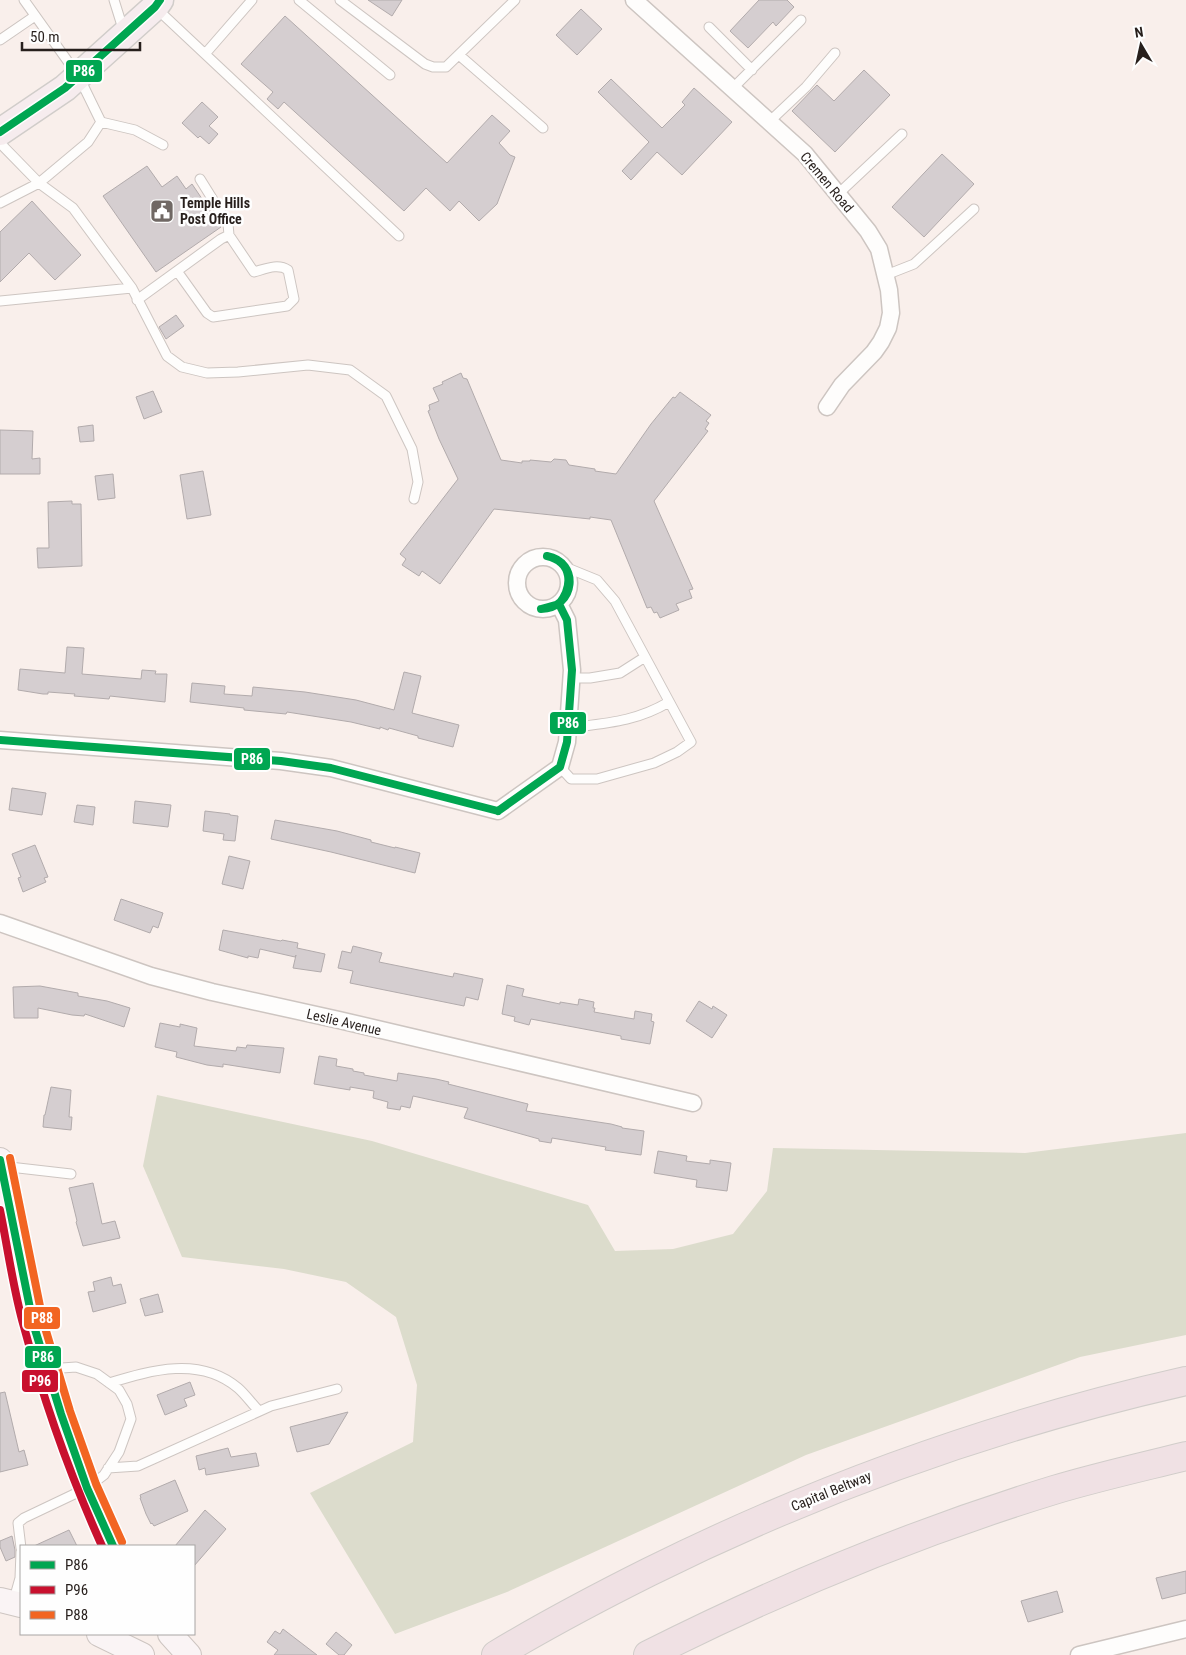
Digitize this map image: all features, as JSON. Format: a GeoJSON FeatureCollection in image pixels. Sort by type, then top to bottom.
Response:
{"type":"FeatureCollection","features":[{"type":"Feature","properties":{"kind":"highway","name":"Capital Beltway"},"geometry":{"type":"LineString","coordinates":[[496,1655],[603,1595],[687,1553],[774,1514],[861,1479],[947,1447],[1039,1418],[1186,1381]]}},
{"type":"Feature","properties":{"kind":"highway"},"geometry":{"type":"LineString","coordinates":[[648,1655],[799,1583],[884,1548],[967,1518],[1056,1490],[1186,1456]]}},
{"type":"Feature","properties":{"kind":"main road"},"geometry":{"type":"LineString","coordinates":[[0,134],[79,77],[157,3]]}},
{"type":"Feature","properties":{"kind":"main road"},"geometry":{"type":"LineString","coordinates":[[1,1163],[6,1219],[33,1323],[61,1414],[87,1488],[113,1545]]}},
{"type":"Feature","properties":{"kind":"main road"},"geometry":{"type":"LineString","coordinates":[[101,1635],[142,1655]]}},
{"type":"Feature","properties":{"kind":"main road"},"geometry":{"type":"LineString","coordinates":[[171,1635],[189,1655]]}},
{"type":"Feature","properties":{"kind":"street","name":"Cremen Road"},"geometry":{"type":"LineString","coordinates":[[634,0],[805,154],[868,231],[879,249],[886,275],[891,313],[888,328],[874,352],[842,385],[827,407]]}},
{"type":"Feature","properties":{"kind":"street"},"geometry":{"type":"LineString","coordinates":[[537,556],[548,556],[558,560],[565,567],[570,576],[570,587],[566,597],[559,604],[549,609],[539,609],[529,605],[521,598],[517,589],[517,578],[521,568],[528,561],[537,556]]}},
{"type":"Feature","properties":{"kind":"street"},"geometry":{"type":"LineString","coordinates":[[0,740],[281,761],[330,768],[498,811],[560,767],[567,742],[571,678],[567,620],[559,604]]}},
{"type":"Feature","properties":{"kind":"street","name":"Leslie Avenue"},"geometry":{"type":"LineString","coordinates":[[0,923],[151,976],[212,992],[693,1103]]}},
{"type":"Feature","properties":{"kind":"street"},"geometry":{"type":"LineString","coordinates":[[1079,1655],[1186,1629]]}},
{"type":"Feature","properties":{"kind":"lane"},"geometry":{"type":"LineString","coordinates":[[24,0],[79,77],[101,122]]}},
{"type":"Feature","properties":{"kind":"lane"},"geometry":{"type":"LineString","coordinates":[[114,0],[124,35]]}},
{"type":"Feature","properties":{"kind":"lane"},"geometry":{"type":"LineString","coordinates":[[205,54],[252,0]]}},
{"type":"Feature","properties":{"kind":"lane"},"geometry":{"type":"LineString","coordinates":[[299,0],[390,75]]}},
{"type":"Feature","properties":{"kind":"lane"},"geometry":{"type":"LineString","coordinates":[[340,0],[425,64],[446,67],[515,0]]}},
{"type":"Feature","properties":{"kind":"lane"},"geometry":{"type":"LineString","coordinates":[[157,3],[205,54],[399,236]]}},
{"type":"Feature","properties":{"kind":"lane"},"geometry":{"type":"LineString","coordinates":[[0,40],[35,16]]}},
{"type":"Feature","properties":{"kind":"lane"},"geometry":{"type":"LineString","coordinates":[[733,88],[801,20]]}},
{"type":"Feature","properties":{"kind":"lane"},"geometry":{"type":"LineString","coordinates":[[709,27],[752,70]]}},
{"type":"Feature","properties":{"kind":"lane"},"geometry":{"type":"LineString","coordinates":[[769,122],[806,87],[835,53]]}},
{"type":"Feature","properties":{"kind":"lane"},"geometry":{"type":"LineString","coordinates":[[459,55],[543,128]]}},
{"type":"Feature","properties":{"kind":"lane"},"geometry":{"type":"LineString","coordinates":[[101,122],[135,130],[162,145]]}},
{"type":"Feature","properties":{"kind":"lane"},"geometry":{"type":"LineString","coordinates":[[0,203],[39,183],[88,142],[101,122]]}},
{"type":"Feature","properties":{"kind":"lane"},"geometry":{"type":"LineString","coordinates":[[0,134],[39,183],[73,208],[132,288],[167,356],[182,367],[207,373],[308,365],[350,370],[386,396],[412,449],[418,482],[414,500]]}},
{"type":"Feature","properties":{"kind":"lane"},"geometry":{"type":"LineString","coordinates":[[837,195],[902,134]]}},
{"type":"Feature","properties":{"kind":"lane"},"geometry":{"type":"LineString","coordinates":[[177,271],[207,313],[213,316],[288,306],[294,299],[288,270],[284,267],[277,266],[254,272],[230,236],[228,224],[200,179]]}},
{"type":"Feature","properties":{"kind":"lane"},"geometry":{"type":"LineString","coordinates":[[886,275],[914,264],[974,209]]}},
{"type":"Feature","properties":{"kind":"lane"},"geometry":{"type":"LineString","coordinates":[[137,300],[221,239],[230,236]]}},
{"type":"Feature","properties":{"kind":"lane"},"geometry":{"type":"LineString","coordinates":[[0,301],[132,288]]}},
{"type":"Feature","properties":{"kind":"lane"},"geometry":{"type":"LineString","coordinates":[[560,767],[571,779],[597,779],[654,763],[677,752],[691,742],[615,601],[597,580],[565,567]]}},
{"type":"Feature","properties":{"kind":"lane"},"geometry":{"type":"LineString","coordinates":[[571,678],[590,678],[620,673],[645,657]]}},
{"type":"Feature","properties":{"kind":"lane"},"geometry":{"type":"LineString","coordinates":[[568,728],[623,721],[654,711],[669,702]]}},
{"type":"Feature","properties":{"kind":"lane"},"geometry":{"type":"LineString","coordinates":[[1,1163],[71,1174]]}},
{"type":"Feature","properties":{"kind":"lane"},"geometry":{"type":"LineString","coordinates":[[21,1545],[18,1523],[24,1518],[87,1488],[104,1476],[119,1452],[131,1419],[127,1404],[119,1390],[97,1374],[76,1367],[47,1369]]}},
{"type":"Feature","properties":{"kind":"lane"},"geometry":{"type":"LineString","coordinates":[[109,1383],[150,1372],[184,1367],[210,1371],[238,1388],[259,1411]]}},
{"type":"Feature","properties":{"kind":"lane"},"geometry":{"type":"LineString","coordinates":[[108,1468],[138,1466],[271,1406],[337,1389]]}},
{"type":"Feature","properties":{"kind":"lane"},"geometry":{"type":"LineString","coordinates":[[11,1603],[20,1578]]}},
{"type":"Feature","properties":{"kind":"green space"},"geometry":{"type":"Polygon","coordinates":[[[157,1095],[372,1141],[588,1205],[615,1251],[673,1249],[733,1234],[767,1191],[773,1148],[1025,1153],[1186,1133],[1186,1335],[1080,1357],[806,1455],[507,1592],[395,1634],[310,1493],[413,1442],[417,1385],[396,1317],[346,1282],[284,1269],[182,1257],[143,1166],[157,1095]]]}},
{"type":"Feature","properties":{"kind":"building"},"geometry":{"type":"Polygon","coordinates":[[[368,0],[402,0],[392,16],[368,0]]]}},
{"type":"Feature","properties":{"kind":"building"},"geometry":{"type":"Polygon","coordinates":[[[759,0],[787,0],[794,7],[776,26],[773,22],[748,48],[730,31],[759,0]]]}},
{"type":"Feature","properties":{"kind":"building"},"geometry":{"type":"Polygon","coordinates":[[[581,9],[602,29],[577,55],[556,35],[581,9]]]}},
{"type":"Feature","properties":{"kind":"building"},"geometry":{"type":"Polygon","coordinates":[[[285,16],[447,163],[492,115],[510,131],[499,143],[510,155],[515,157],[497,204],[479,221],[459,201],[450,211],[426,188],[404,211],[284,102],[278,109],[267,99],[273,92],[241,64],[285,16]]]}},
{"type":"Feature","properties":{"kind":"building"},"geometry":{"type":"Polygon","coordinates":[[[864,70],[890,95],[835,152],[792,111],[817,85],[834,101],[864,70]]]}},
{"type":"Feature","properties":{"kind":"building"},"geometry":{"type":"Polygon","coordinates":[[[611,79],[662,128],[685,105],[682,102],[694,88],[732,122],[682,175],[657,152],[631,180],[622,171],[649,142],[598,92],[611,79]]]}},
{"type":"Feature","properties":{"kind":"building"},"geometry":{"type":"Polygon","coordinates":[[[202,102],[218,117],[209,126],[218,134],[209,144],[200,136],[198,138],[182,123],[202,102]]]}},
{"type":"Feature","properties":{"kind":"building"},"geometry":{"type":"Polygon","coordinates":[[[942,154],[974,184],[924,237],[892,207],[942,154]]]}},
{"type":"Feature","properties":{"kind":"building","name":"Temple Hills Post Office"},"geometry":{"type":"Polygon","coordinates":[[[147,166],[162,187],[177,176],[186,189],[192,184],[221,227],[156,272],[103,196],[147,166]]]}},
{"type":"Feature","properties":{"kind":"building"},"geometry":{"type":"Polygon","coordinates":[[[32,201],[81,255],[55,280],[29,253],[0,282],[0,232],[32,201]]]}},
{"type":"Feature","properties":{"kind":"building"},"geometry":{"type":"Polygon","coordinates":[[[176,315],[184,326],[166,339],[159,327],[176,315]]]}},
{"type":"Feature","properties":{"kind":"building"},"geometry":{"type":"Polygon","coordinates":[[[461,373],[463,378],[467,379],[501,460],[522,463],[522,461],[530,460],[551,462],[554,459],[566,460],[569,465],[616,474],[651,424],[673,397],[675,398],[680,392],[711,415],[706,421],[709,423],[705,429],[708,431],[654,501],[693,589],[689,590],[692,598],[676,604],[679,610],[660,618],[651,607],[647,608],[611,520],[590,517],[590,519],[494,509],[440,584],[422,571],[419,576],[402,565],[406,559],[400,554],[458,479],[428,411],[430,410],[429,405],[439,401],[433,388],[461,373]]]}},
{"type":"Feature","properties":{"kind":"building"},"geometry":{"type":"Polygon","coordinates":[[[153,391],[162,412],[144,419],[136,397],[153,391]]]}},
{"type":"Feature","properties":{"kind":"building"},"geometry":{"type":"Polygon","coordinates":[[[93,425],[94,441],[80,442],[78,427],[93,425]]]}},
{"type":"Feature","properties":{"kind":"building"},"geometry":{"type":"Polygon","coordinates":[[[0,430],[33,431],[32,459],[40,458],[40,474],[0,474],[0,430]]]}},
{"type":"Feature","properties":{"kind":"building"},"geometry":{"type":"Polygon","coordinates":[[[203,471],[211,515],[187,519],[180,475],[203,471]]]}},
{"type":"Feature","properties":{"kind":"building"},"geometry":{"type":"Polygon","coordinates":[[[113,474],[115,498],[98,500],[95,476],[113,474]]]}},
{"type":"Feature","properties":{"kind":"building"},"geometry":{"type":"Polygon","coordinates":[[[72,501],[72,504],[81,504],[82,566],[38,568],[37,548],[49,548],[48,502],[72,501]]]}},
{"type":"Feature","properties":{"kind":"building"},"geometry":{"type":"Polygon","coordinates":[[[67,647],[84,648],[82,674],[141,679],[142,670],[156,671],[155,674],[167,674],[165,702],[110,696],[109,699],[74,696],[75,694],[48,692],[48,694],[43,694],[18,690],[20,669],[65,673],[67,647]]]}},
{"type":"Feature","properties":{"kind":"building"},"geometry":{"type":"Polygon","coordinates":[[[404,672],[421,676],[412,713],[459,725],[453,747],[389,728],[388,730],[380,727],[380,729],[351,722],[287,712],[286,714],[244,710],[244,708],[190,702],[192,683],[225,686],[224,694],[252,696],[253,687],[305,692],[356,700],[394,710],[404,672]]]}},
{"type":"Feature","properties":{"kind":"building"},"geometry":{"type":"Polygon","coordinates":[[[12,788],[46,793],[42,815],[9,810],[12,788]]]}},
{"type":"Feature","properties":{"kind":"building"},"geometry":{"type":"Polygon","coordinates":[[[135,801],[171,805],[168,827],[133,823],[135,801]]]}},
{"type":"Feature","properties":{"kind":"building"},"geometry":{"type":"Polygon","coordinates":[[[77,805],[95,807],[93,825],[74,822],[77,805]]]}},
{"type":"Feature","properties":{"kind":"building"},"geometry":{"type":"Polygon","coordinates":[[[205,811],[238,816],[235,841],[223,840],[224,834],[203,831],[205,811]]]}},
{"type":"Feature","properties":{"kind":"building"},"geometry":{"type":"Polygon","coordinates":[[[275,820],[337,831],[371,840],[371,842],[420,853],[415,873],[271,839],[275,820]]]}},
{"type":"Feature","properties":{"kind":"building"},"geometry":{"type":"Polygon","coordinates":[[[35,845],[48,877],[44,878],[46,882],[23,892],[18,878],[21,877],[12,854],[35,845]]]}},
{"type":"Feature","properties":{"kind":"building"},"geometry":{"type":"Polygon","coordinates":[[[229,856],[250,861],[243,889],[222,884],[229,856]]]}},
{"type":"Feature","properties":{"kind":"building"},"geometry":{"type":"Polygon","coordinates":[[[121,899],[163,913],[158,928],[153,926],[150,933],[114,920],[121,899]]]}},
{"type":"Feature","properties":{"kind":"building"},"geometry":{"type":"Polygon","coordinates":[[[223,930],[298,943],[297,948],[325,954],[321,972],[293,968],[296,955],[295,957],[260,949],[258,958],[248,956],[248,958],[219,950],[223,930]]]}},
{"type":"Feature","properties":{"kind":"building"},"geometry":{"type":"Polygon","coordinates":[[[353,946],[382,953],[379,962],[453,977],[454,973],[483,979],[478,1000],[466,997],[464,1006],[350,983],[353,971],[338,968],[342,951],[351,953],[353,946]]]}},
{"type":"Feature","properties":{"kind":"building"},"geometry":{"type":"Polygon","coordinates":[[[507,985],[524,989],[522,996],[560,1004],[560,1002],[578,1005],[579,999],[594,1002],[594,1012],[634,1019],[635,1011],[652,1014],[651,1021],[654,1022],[650,1044],[621,1039],[621,1036],[531,1019],[529,1025],[514,1021],[515,1017],[502,1014],[507,985]]]}},
{"type":"Feature","properties":{"kind":"building"},"geometry":{"type":"Polygon","coordinates":[[[40,986],[78,993],[78,996],[107,1001],[130,1008],[124,1027],[85,1014],[84,1016],[72,1015],[38,1008],[38,1018],[14,1018],[13,987],[40,986]]]}},
{"type":"Feature","properties":{"kind":"building"},"geometry":{"type":"Polygon","coordinates":[[[699,1001],[712,1009],[713,1006],[727,1015],[712,1038],[686,1021],[699,1001]]]}},
{"type":"Feature","properties":{"kind":"building"},"geometry":{"type":"Polygon","coordinates":[[[160,1023],[180,1027],[180,1024],[197,1028],[194,1046],[236,1051],[237,1047],[246,1048],[247,1045],[284,1048],[280,1073],[223,1064],[223,1067],[207,1065],[176,1057],[177,1052],[155,1047],[160,1023]]]}},
{"type":"Feature","properties":{"kind":"building"},"geometry":{"type":"Polygon","coordinates":[[[319,1056],[337,1059],[336,1066],[353,1069],[353,1071],[364,1073],[364,1075],[397,1081],[398,1073],[436,1079],[449,1082],[448,1084],[528,1104],[526,1111],[644,1131],[641,1155],[605,1150],[606,1147],[552,1138],[551,1143],[539,1141],[539,1139],[464,1118],[468,1108],[413,1096],[410,1108],[401,1106],[400,1110],[387,1108],[388,1102],[373,1098],[374,1091],[350,1087],[350,1090],[314,1084],[319,1056]]]}},
{"type":"Feature","properties":{"kind":"building"},"geometry":{"type":"Polygon","coordinates":[[[51,1087],[71,1090],[69,1117],[72,1117],[71,1130],[43,1127],[51,1087]]]}},
{"type":"Feature","properties":{"kind":"building"},"geometry":{"type":"Polygon","coordinates":[[[658,1151],[687,1156],[686,1161],[710,1164],[710,1160],[731,1163],[727,1191],[696,1187],[697,1180],[654,1173],[658,1151]]]}},
{"type":"Feature","properties":{"kind":"building"},"geometry":{"type":"Polygon","coordinates":[[[93,1183],[102,1224],[115,1221],[120,1238],[83,1246],[69,1188],[93,1183]]]}},
{"type":"Feature","properties":{"kind":"building"},"geometry":{"type":"Polygon","coordinates":[[[111,1277],[113,1286],[121,1284],[126,1303],[93,1312],[88,1292],[95,1291],[93,1282],[111,1277]]]}},
{"type":"Feature","properties":{"kind":"building"},"geometry":{"type":"Polygon","coordinates":[[[158,1294],[163,1312],[145,1316],[140,1299],[158,1294]]]}},
{"type":"Feature","properties":{"kind":"building"},"geometry":{"type":"Polygon","coordinates":[[[190,1382],[195,1395],[184,1399],[187,1406],[165,1415],[157,1395],[190,1382]]]}},
{"type":"Feature","properties":{"kind":"building"},"geometry":{"type":"Polygon","coordinates":[[[5,1392],[19,1452],[24,1450],[28,1465],[0,1472],[0,1393],[5,1392]]]}},
{"type":"Feature","properties":{"kind":"building"},"geometry":{"type":"Polygon","coordinates":[[[348,1412],[329,1444],[297,1452],[290,1427],[348,1412]]]}},
{"type":"Feature","properties":{"kind":"building"},"geometry":{"type":"Polygon","coordinates":[[[228,1448],[231,1457],[256,1453],[259,1466],[206,1475],[205,1468],[199,1470],[196,1456],[228,1448]]]}},
{"type":"Feature","properties":{"kind":"building"},"geometry":{"type":"Polygon","coordinates":[[[175,1480],[188,1511],[154,1526],[146,1514],[140,1495],[175,1480]]]}},
{"type":"Feature","properties":{"kind":"building"},"geometry":{"type":"Polygon","coordinates":[[[205,1510],[226,1529],[195,1565],[195,1545],[176,1545],[205,1510]]]}},
{"type":"Feature","properties":{"kind":"building"},"geometry":{"type":"Polygon","coordinates":[[[69,1530],[76,1545],[36,1545],[69,1530]]]}},
{"type":"Feature","properties":{"kind":"building"},"geometry":{"type":"Polygon","coordinates":[[[12,1536],[15,1557],[6,1561],[0,1547],[0,1541],[12,1536]]]}},
{"type":"Feature","properties":{"kind":"building"},"geometry":{"type":"Polygon","coordinates":[[[1186,1571],[1186,1593],[1162,1599],[1156,1578],[1186,1571]]]}},
{"type":"Feature","properties":{"kind":"building"},"geometry":{"type":"Polygon","coordinates":[[[1057,1591],[1063,1612],[1028,1622],[1021,1601],[1057,1591]]]}},
{"type":"Feature","properties":{"kind":"building"},"geometry":{"type":"Polygon","coordinates":[[[283,1629],[317,1655],[274,1655],[278,1650],[267,1642],[275,1631],[280,1634],[283,1629]]]}},
{"type":"Feature","properties":{"kind":"building"},"geometry":{"type":"Polygon","coordinates":[[[336,1632],[352,1645],[344,1655],[339,1655],[326,1644],[336,1632]]]}},
{"type":"Feature","properties":{"kind":"transit line","name":"P86"},"geometry":{"type":"LineString","coordinates":[[0,132],[65,88],[155,7],[160,0]]}},
{"type":"Feature","properties":{"kind":"transit line","name":"P86"},"geometry":{"type":"LineString","coordinates":[[541,609],[559,604],[567,590],[568,582],[566,569],[562,564],[556,559],[547,556]]}},
{"type":"Feature","properties":{"kind":"transit line","name":"P86"},"geometry":{"type":"LineString","coordinates":[[541,609],[553,607],[561,601],[567,593],[570,584],[569,575],[565,567],[558,560],[547,556]]}},
{"type":"Feature","properties":{"kind":"transit line","name":"P86"},"geometry":{"type":"LineString","coordinates":[[498,811],[560,767],[567,742],[572,670],[567,620],[559,604]]}},
{"type":"Feature","properties":{"kind":"transit line","name":"P86"},"geometry":{"type":"LineString","coordinates":[[0,740],[281,761],[331,768],[498,811]]}},
{"type":"Feature","properties":{"kind":"transit line","name":"P88"},"geometry":{"type":"LineString","coordinates":[[10,1158],[43,1321],[70,1411],[96,1484],[122,1542]]}},
{"type":"Feature","properties":{"kind":"transit line","name":"P86"},"geometry":{"type":"LineString","coordinates":[[0,1160],[33,1323],[61,1414],[87,1488],[113,1545]]}},
{"type":"Feature","properties":{"kind":"transit line","name":"P96"},"geometry":{"type":"LineString","coordinates":[[0,1210],[17,1298],[40,1383],[79,1492],[102,1545]]}},
{"type":"Feature","properties":{"kind":"place","name":"Temple Hills Post Office"},"geometry":{"type":"Point","coordinates":[162,211]}}]}
